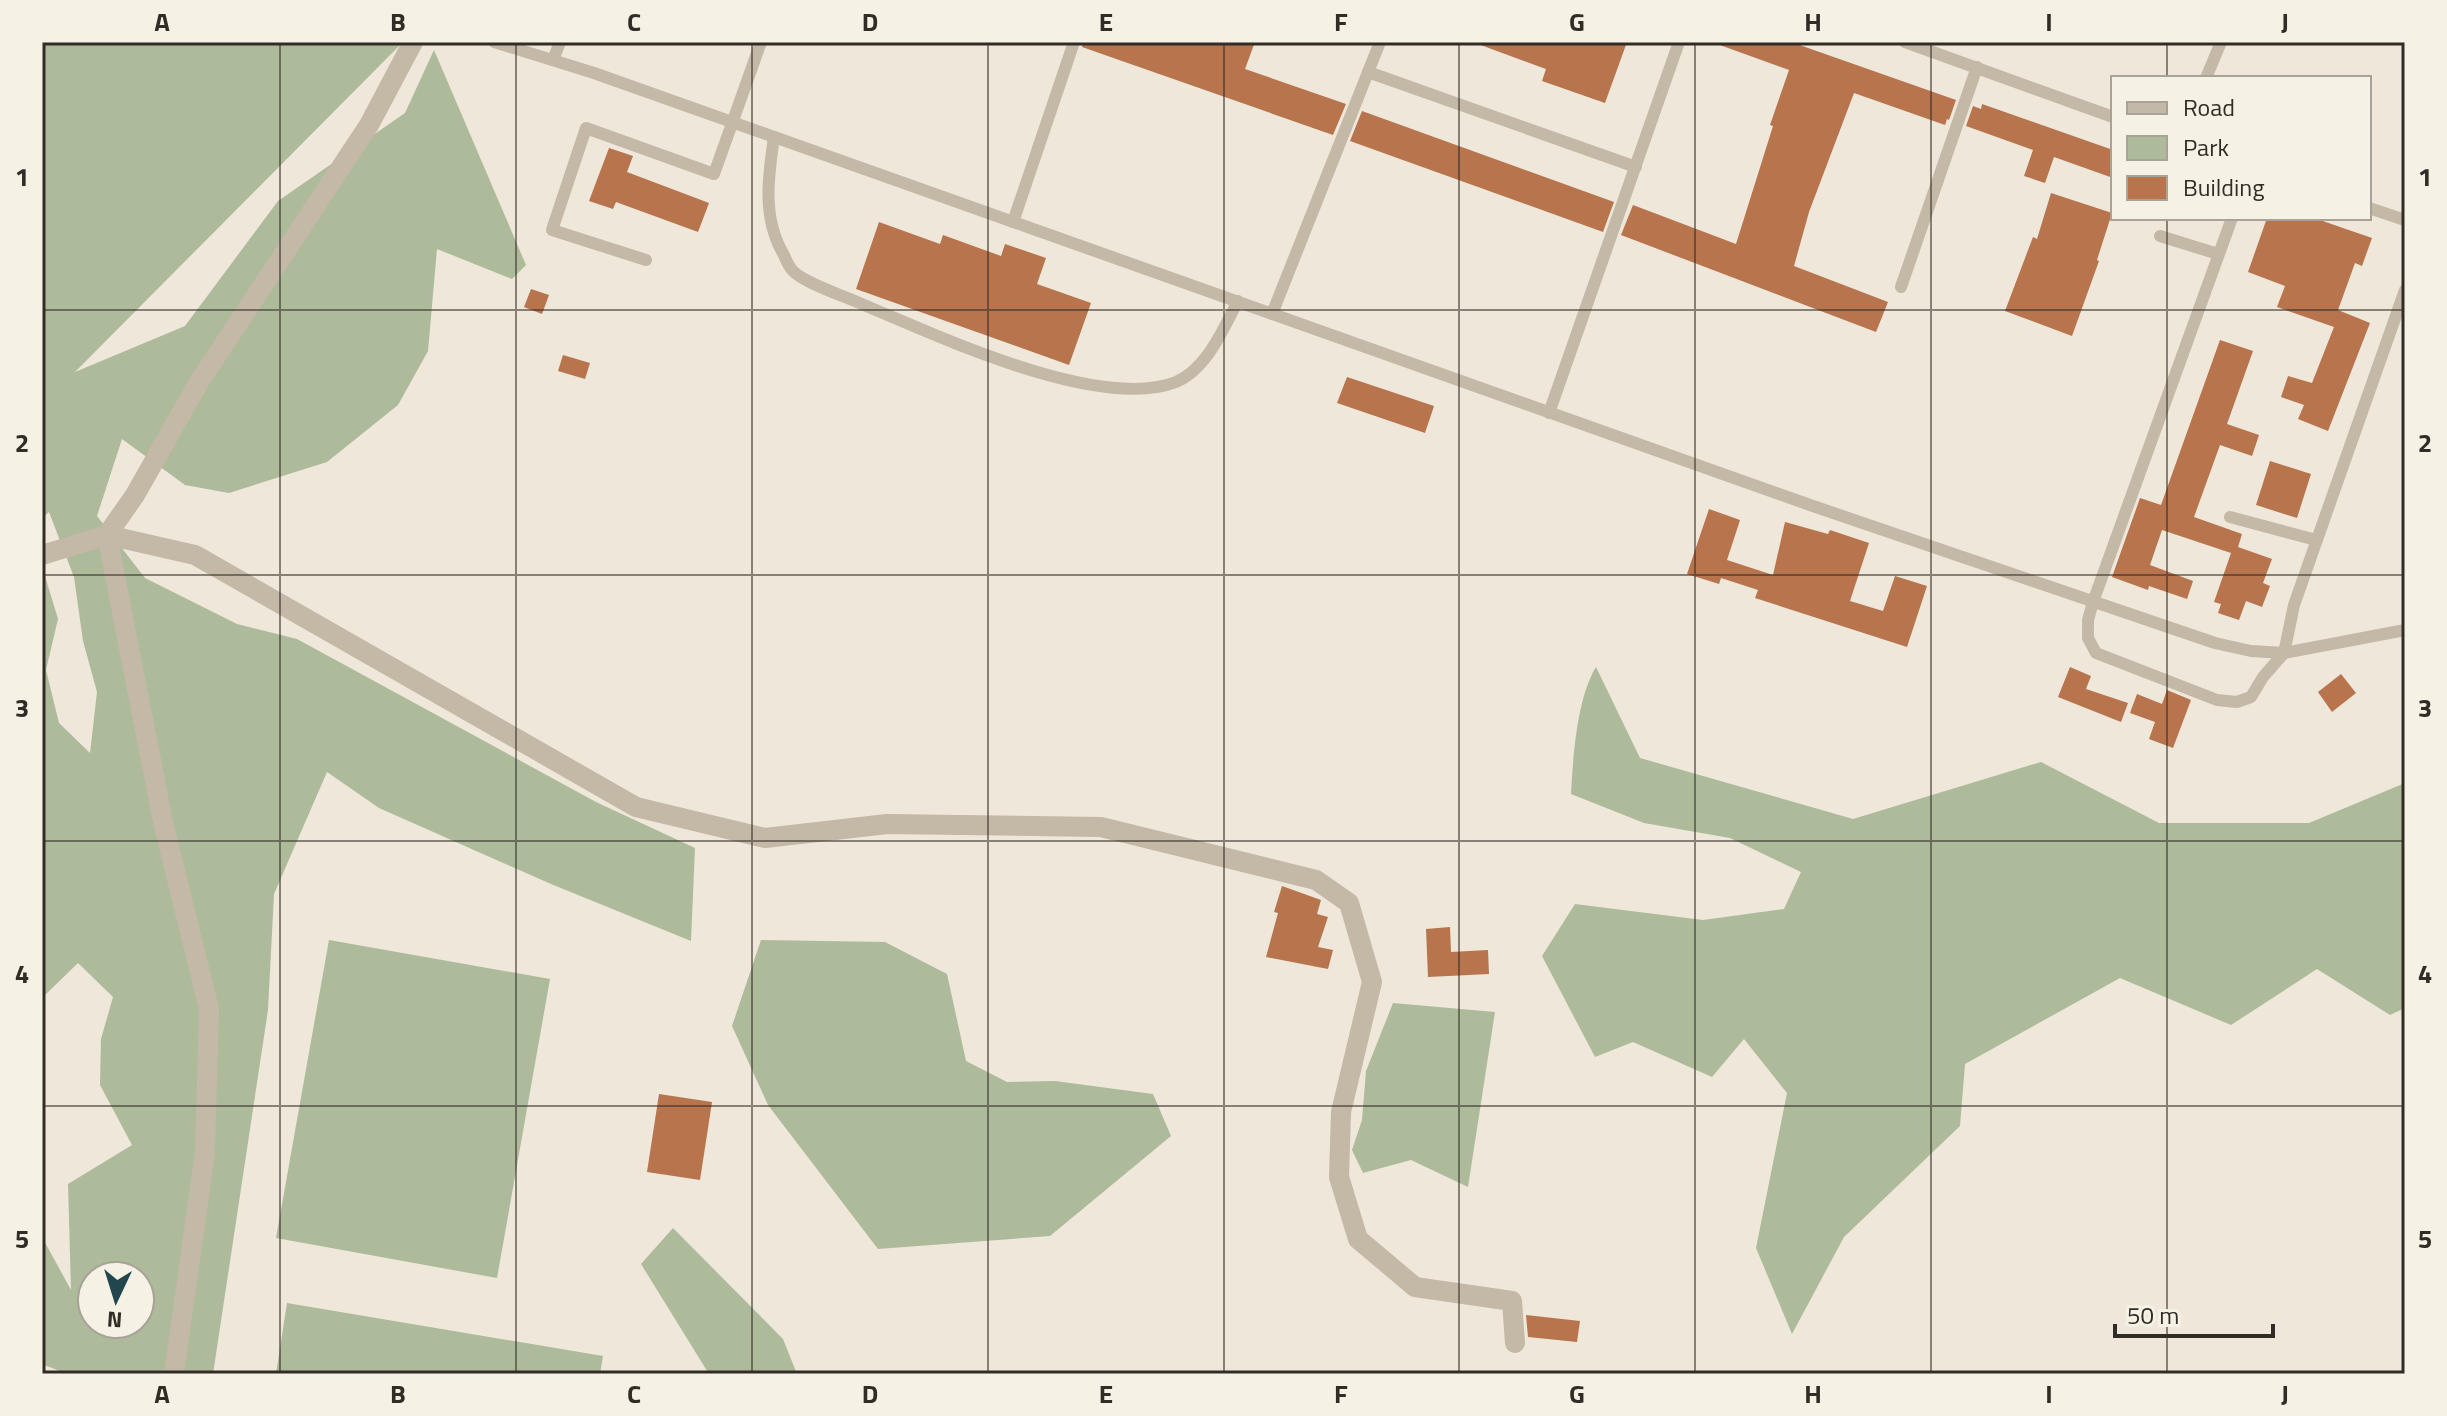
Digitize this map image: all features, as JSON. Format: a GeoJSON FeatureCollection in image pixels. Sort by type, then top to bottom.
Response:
{"type":"FeatureCollection","features":[{"type":"Feature","properties":{"kind":"street"},"geometry":{"type":"LineString","coordinates":[[174,1374],[205,1152],[209,1009],[163,822],[107,535],[135,495],[199,382],[369,125],[413,42]]}},
{"type":"Feature","properties":{"kind":"street"},"geometry":{"type":"LineString","coordinates":[[42,555],[107,535],[195,555],[636,807],[765,838],[887,824],[1101,827],[1316,880],[1349,903],[1372,982],[1341,1112],[1339,1177],[1358,1239],[1415,1287],[1512,1301],[1515,1343]]}},
{"type":"Feature","properties":{"kind":"lane"},"geometry":{"type":"LineString","coordinates":[[494,42],[733,122],[1549,413],[2215,643],[2251,651],[2284,653],[2405,630]]}},
{"type":"Feature","properties":{"kind":"lane"},"geometry":{"type":"LineString","coordinates":[[553,60],[560,42]]}},
{"type":"Feature","properties":{"kind":"lane"},"geometry":{"type":"LineString","coordinates":[[646,260],[552,230],[586,128],[714,174],[761,42]]}},
{"type":"Feature","properties":{"kind":"lane"},"geometry":{"type":"LineString","coordinates":[[1013,222],[1074,42]]}},
{"type":"Feature","properties":{"kind":"lane"},"geometry":{"type":"LineString","coordinates":[[1272,314],[1380,42]]}},
{"type":"Feature","properties":{"kind":"lane"},"geometry":{"type":"LineString","coordinates":[[1549,413],[1679,42]]}},
{"type":"Feature","properties":{"kind":"lane"},"geometry":{"type":"LineString","coordinates":[[1905,42],[2111,116]]}},
{"type":"Feature","properties":{"kind":"lane"},"geometry":{"type":"LineString","coordinates":[[2207,76],[2221,42]]}},
{"type":"Feature","properties":{"kind":"lane"},"geometry":{"type":"LineString","coordinates":[[1901,287],[1977,67]]}},
{"type":"Feature","properties":{"kind":"lane"},"geometry":{"type":"LineString","coordinates":[[1368,72],[1636,167]]}},
{"type":"Feature","properties":{"kind":"lane"},"geometry":{"type":"LineString","coordinates":[[774,137],[767,182],[770,217],[775,240],[793,272],[955,344],[1019,367],[1123,390],[1151,389],[1179,381],[1200,364],[1238,301]]}},
{"type":"Feature","properties":{"kind":"lane"},"geometry":{"type":"LineString","coordinates":[[2371,209],[2405,220]]}},
{"type":"Feature","properties":{"kind":"lane"},"geometry":{"type":"LineString","coordinates":[[2231,220],[2093,602],[2088,620],[2088,638],[2096,653],[2217,700],[2237,702],[2251,697],[2263,677],[2284,653],[2294,605],[2405,290]]}},
{"type":"Feature","properties":{"kind":"lane"},"geometry":{"type":"LineString","coordinates":[[2160,236],[2218,254]]}},
{"type":"Feature","properties":{"kind":"lane"},"geometry":{"type":"LineString","coordinates":[[2230,517],[2316,540]]}},
{"type":"Feature","properties":{"kind":"green space"},"geometry":{"type":"Polygon","coordinates":[[[42,42],[403,42],[75,372],[185,326],[278,201],[405,113],[434,50],[526,265],[512,279],[437,249],[428,351],[398,405],[327,462],[229,493],[185,485],[122,439],[97,516],[145,578],[237,624],[297,639],[596,802],[695,848],[691,941],[551,884],[379,808],[327,772],[274,894],[268,1010],[213,1374],[67,1374],[42,1364],[42,1237],[71,1290],[68,1184],[132,1145],[100,1085],[101,1039],[113,997],[78,963],[42,998],[42,577],[45,576],[58,619],[46,670],[59,723],[90,753],[97,692],[83,641],[74,577],[49,512],[42,518],[42,42]]]}},
{"type":"Feature","properties":{"kind":"green space"},"geometry":{"type":"Polygon","coordinates":[[[1596,667],[1640,758],[1853,819],[2041,762],[2159,823],[2309,823],[2405,783],[2405,1008],[2390,1015],[2317,969],[2231,1025],[2120,978],[1965,1064],[1960,1126],[1844,1237],[1792,1334],[1756,1248],[1787,1093],[1744,1039],[1712,1077],[1633,1042],[1595,1057],[1542,956],[1575,904],[1703,920],[1784,909],[1801,872],[1730,838],[1644,823],[1571,794],[1580,711],[1596,667]]]}},
{"type":"Feature","properties":{"kind":"green space"},"geometry":{"type":"Polygon","coordinates":[[[329,940],[550,979],[497,1278],[276,1238],[329,940]]]}},
{"type":"Feature","properties":{"kind":"green space"},"geometry":{"type":"Polygon","coordinates":[[[761,940],[885,942],[947,974],[966,1061],[1007,1082],[1055,1081],[1153,1094],[1171,1136],[1050,1236],[878,1249],[768,1105],[732,1026],[761,940]]]}},
{"type":"Feature","properties":{"kind":"green space"},"geometry":{"type":"Polygon","coordinates":[[[1393,1003],[1495,1012],[1468,1187],[1411,1160],[1363,1173],[1352,1150],[1362,1120],[1366,1071],[1393,1003]]]}},
{"type":"Feature","properties":{"kind":"green space"},"geometry":{"type":"Polygon","coordinates":[[[673,1228],[783,1339],[797,1374],[709,1374],[641,1264],[673,1228]]]}},
{"type":"Feature","properties":{"kind":"green space"},"geometry":{"type":"Polygon","coordinates":[[[287,1303],[603,1356],[600,1374],[276,1374],[287,1303]]]}},
{"type":"Feature","properties":{"kind":"building"},"geometry":{"type":"Polygon","coordinates":[[[1083,42],[1255,42],[1245,69],[1346,104],[1333,135],[1082,47],[1083,42]]]}},
{"type":"Feature","properties":{"kind":"building"},"geometry":{"type":"Polygon","coordinates":[[[1478,42],[1627,42],[1605,103],[1542,81],[1546,69],[1478,42]]]}},
{"type":"Feature","properties":{"kind":"building"},"geometry":{"type":"Polygon","coordinates":[[[1717,42],[1791,42],[1956,100],[1945,125],[1854,93],[1809,212],[1794,266],[1888,302],[1876,332],[1621,235],[1633,205],[1736,244],[1789,70],[1717,42]]]}},
{"type":"Feature","properties":{"kind":"building"},"geometry":{"type":"Polygon","coordinates":[[[1982,104],[2111,149],[2111,177],[2054,157],[2045,183],[2024,176],[2033,150],[1966,126],[1973,106],[1981,109],[1982,104]]]}},
{"type":"Feature","properties":{"kind":"building"},"geometry":{"type":"Polygon","coordinates":[[[1362,111],[1614,202],[1603,232],[1350,141],[1362,111]]]}},
{"type":"Feature","properties":{"kind":"building"},"geometry":{"type":"Polygon","coordinates":[[[609,148],[633,156],[627,172],[709,203],[698,232],[616,202],[613,209],[589,201],[609,148]]]}},
{"type":"Feature","properties":{"kind":"building"},"geometry":{"type":"Polygon","coordinates":[[[2051,193],[2111,213],[2099,261],[2072,336],[2005,311],[2033,237],[2037,239],[2051,193]]]}},
{"type":"Feature","properties":{"kind":"building"},"geometry":{"type":"Polygon","coordinates":[[[2266,220],[2320,220],[2372,238],[2362,266],[2355,263],[2338,310],[2370,323],[2328,431],[2298,419],[2304,405],[2281,397],[2288,376],[2312,383],[2334,327],[2277,307],[2285,286],[2248,272],[2266,220]]]}},
{"type":"Feature","properties":{"kind":"building"},"geometry":{"type":"Polygon","coordinates":[[[879,222],[940,244],[943,235],[1001,256],[1005,244],[1046,258],[1037,284],[1091,303],[1069,365],[856,289],[879,222]]]}},
{"type":"Feature","properties":{"kind":"building"},"geometry":{"type":"Polygon","coordinates":[[[531,289],[549,295],[542,314],[524,307],[531,289]]]}},
{"type":"Feature","properties":{"kind":"building"},"geometry":{"type":"Polygon","coordinates":[[[2220,340],[2253,351],[2227,424],[2259,435],[2252,456],[2220,445],[2194,517],[2242,534],[2238,547],[2272,559],[2263,583],[2270,586],[2262,607],[2246,601],[2239,620],[2218,613],[2221,604],[2214,602],[2231,553],[2162,530],[2150,565],[2193,581],[2187,599],[2112,577],[2140,498],[2161,505],[2220,340]]]}},
{"type":"Feature","properties":{"kind":"building"},"geometry":{"type":"Polygon","coordinates":[[[563,355],[590,363],[585,379],[558,371],[563,355]]]}},
{"type":"Feature","properties":{"kind":"building"},"geometry":{"type":"Polygon","coordinates":[[[1347,377],[1434,406],[1425,433],[1337,403],[1347,377]]]}},
{"type":"Feature","properties":{"kind":"building"},"geometry":{"type":"Polygon","coordinates":[[[2270,461],[2311,474],[2297,518],[2256,505],[2270,461]]]}},
{"type":"Feature","properties":{"kind":"building"},"geometry":{"type":"Polygon","coordinates":[[[1709,509],[1740,520],[1727,560],[1773,575],[1785,522],[1828,534],[1830,530],[1869,543],[1850,601],[1883,611],[1895,576],[1927,586],[1907,647],[1755,598],[1758,590],[1721,578],[1719,584],[1687,574],[1709,509]]]}},
{"type":"Feature","properties":{"kind":"building"},"geometry":{"type":"Polygon","coordinates":[[[2070,667],[2091,676],[2086,689],[2128,703],[2121,722],[2058,697],[2070,667]]]}},
{"type":"Feature","properties":{"kind":"building"},"geometry":{"type":"Polygon","coordinates":[[[2341,674],[2356,693],[2332,712],[2318,692],[2341,674]]]}},
{"type":"Feature","properties":{"kind":"building"},"geometry":{"type":"Polygon","coordinates":[[[2167,690],[2191,700],[2173,748],[2149,739],[2155,722],[2130,713],[2137,694],[2162,704],[2167,690]]]}},
{"type":"Feature","properties":{"kind":"building"},"geometry":{"type":"Polygon","coordinates":[[[1282,886],[1321,900],[1317,914],[1328,917],[1318,947],[1333,950],[1328,969],[1266,957],[1282,886]]]}},
{"type":"Feature","properties":{"kind":"building"},"geometry":{"type":"Polygon","coordinates":[[[1450,927],[1451,952],[1488,950],[1489,974],[1428,977],[1426,929],[1450,927]]]}},
{"type":"Feature","properties":{"kind":"building"},"geometry":{"type":"Polygon","coordinates":[[[659,1094],[712,1102],[700,1180],[647,1172],[659,1094]]]}},
{"type":"Feature","properties":{"kind":"building"},"geometry":{"type":"Polygon","coordinates":[[[1526,1315],[1580,1321],[1577,1342],[1528,1337],[1526,1315]]]}}]}
